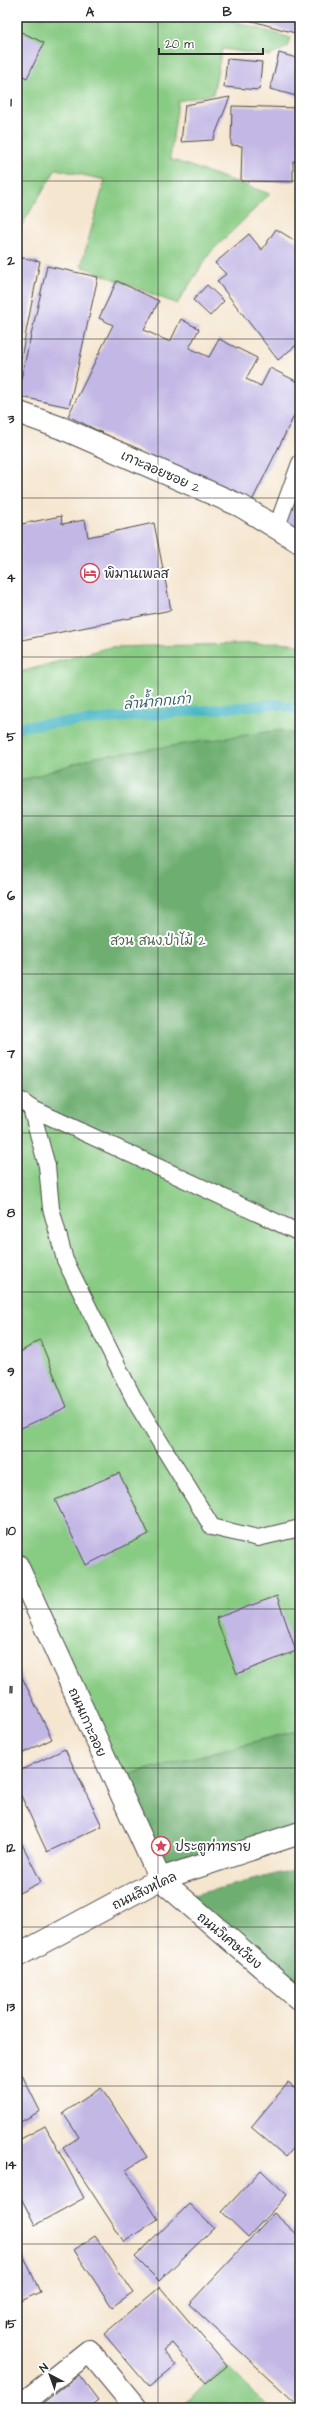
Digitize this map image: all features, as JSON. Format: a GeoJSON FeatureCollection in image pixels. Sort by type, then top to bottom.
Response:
{"type":"FeatureCollection","features":[{"type":"Feature","properties":{"kind":"street","name":"เกาะลอยซอย 2"},"geometry":{"type":"LineString","coordinates":[[17,412],[64,429],[241,506],[276,529],[300,542]]}},
{"type":"Feature","properties":{"kind":"street","name":"ถนนเกาะลอย"},"geometry":{"type":"LineString","coordinates":[[17,1565],[160,1879]]}},
{"type":"Feature","properties":{"kind":"street","name":"ถนนสิงหไคล"},"geometry":{"type":"LineString","coordinates":[[17,1956],[160,1879],[300,1833]]}},
{"type":"Feature","properties":{"kind":"street","name":"ถนนวิเศษเวียง"},"geometry":{"type":"LineString","coordinates":[[160,1879],[300,2000]]}},
{"type":"Feature","properties":{"kind":"street"},"geometry":{"type":"LineString","coordinates":[[17,2408],[90,2351],[136,2408]]}},
{"type":"Feature","properties":{"kind":"lane"},"geometry":{"type":"LineString","coordinates":[[276,529],[300,463]]}},
{"type":"Feature","properties":{"kind":"lane"},"geometry":{"type":"LineString","coordinates":[[17,1098],[31,1108],[300,1233]]}},
{"type":"Feature","properties":{"kind":"lane"},"geometry":{"type":"LineString","coordinates":[[31,1108],[47,1166],[51,1208],[65,1260],[135,1401],[212,1527],[258,1538],[300,1528]]}},
{"type":"Feature","properties":{"kind":"green space"},"geometry":{"type":"Polygon","coordinates":[[[17,17],[147,17],[158,21],[160,17],[220,17],[291,38],[288,47],[269,56],[222,49],[213,94],[178,101],[170,159],[270,194],[210,253],[177,304],[81,266],[105,180],[56,169],[17,233],[17,17]]]}},
{"type":"Feature","properties":{"kind":"green space"},"geometry":{"type":"Polygon","coordinates":[[[280,643],[300,645],[300,736],[281,730],[17,782],[17,673],[110,647],[280,643]]]}},
{"type":"Feature","properties":{"kind":"green space","name":"สวน สนง.ป่าไม้ 2"},"geometry":{"type":"Polygon","coordinates":[[[281,730],[300,736],[300,1229],[17,1098],[17,782],[95,757],[281,730]]]}},
{"type":"Feature","properties":{"kind":"green space"},"geometry":{"type":"Polygon","coordinates":[[[17,1098],[300,1228],[300,1730],[114,1778],[17,1565],[17,1098]]]}},
{"type":"Feature","properties":{"kind":"green space"},"geometry":{"type":"Polygon","coordinates":[[[300,1730],[300,1833],[160,1879],[114,1778],[300,1730]]]}},
{"type":"Feature","properties":{"kind":"green space"},"geometry":{"type":"Polygon","coordinates":[[[300,1868],[300,2000],[181,1898],[300,1868]]]}},
{"type":"Feature","properties":{"kind":"green space"},"geometry":{"type":"Polygon","coordinates":[[[227,2366],[269,2408],[178,2408],[227,2366]]]}},
{"type":"Feature","properties":{"kind":"building"},"geometry":{"type":"Polygon","coordinates":[[[238,17],[299,17],[295,33],[238,17]]]}},
{"type":"Feature","properties":{"kind":"building"},"geometry":{"type":"Polygon","coordinates":[[[17,30],[44,43],[27,78],[17,73],[17,30]]]}},
{"type":"Feature","properties":{"kind":"building"},"geometry":{"type":"Polygon","coordinates":[[[279,53],[300,59],[300,97],[270,89],[279,53]]]}},
{"type":"Feature","properties":{"kind":"building"},"geometry":{"type":"Polygon","coordinates":[[[227,59],[262,62],[259,90],[224,87],[227,59]]]}},
{"type":"Feature","properties":{"kind":"building"},"geometry":{"type":"Polygon","coordinates":[[[230,97],[213,140],[181,142],[185,105],[230,97]]]}},
{"type":"Feature","properties":{"kind":"building"},"geometry":{"type":"Polygon","coordinates":[[[232,106],[300,108],[300,162],[293,161],[293,182],[241,181],[242,146],[231,145],[232,106]]]}},
{"type":"Feature","properties":{"kind":"building"},"geometry":{"type":"Polygon","coordinates":[[[276,229],[297,242],[300,235],[300,342],[278,360],[217,281],[226,274],[215,263],[249,234],[262,250],[276,229]]]}},
{"type":"Feature","properties":{"kind":"building"},"geometry":{"type":"Polygon","coordinates":[[[17,257],[40,261],[18,373],[17,373],[17,257]]]}},
{"type":"Feature","properties":{"kind":"building"},"geometry":{"type":"Polygon","coordinates":[[[47,266],[98,277],[69,407],[17,396],[47,266]]]}},
{"type":"Feature","properties":{"kind":"building"},"geometry":{"type":"Polygon","coordinates":[[[117,281],[159,301],[144,330],[170,342],[181,319],[199,329],[189,348],[209,357],[219,339],[257,358],[246,379],[261,386],[270,368],[300,383],[300,404],[250,505],[68,416],[113,325],[99,318],[117,281]]]}},
{"type":"Feature","properties":{"kind":"building"},"geometry":{"type":"Polygon","coordinates":[[[207,285],[224,301],[210,316],[193,300],[207,285]]]}},
{"type":"Feature","properties":{"kind":"building"},"geometry":{"type":"Polygon","coordinates":[[[300,487],[300,532],[283,524],[300,487]]]}},
{"type":"Feature","properties":{"kind":"building","name":"พิมานเพลส"},"geometry":{"type":"Polygon","coordinates":[[[61,516],[62,524],[85,520],[88,537],[154,523],[171,610],[17,641],[17,525],[61,516]]]}},
{"type":"Feature","properties":{"kind":"building"},"geometry":{"type":"Polygon","coordinates":[[[40,1340],[67,1407],[17,1430],[17,1354],[40,1340]]]}},
{"type":"Feature","properties":{"kind":"building"},"geometry":{"type":"Polygon","coordinates":[[[119,1473],[149,1534],[86,1565],[55,1500],[119,1473]]]}},
{"type":"Feature","properties":{"kind":"building"},"geometry":{"type":"Polygon","coordinates":[[[277,1596],[296,1651],[237,1674],[216,1618],[277,1596]]]}},
{"type":"Feature","properties":{"kind":"building"},"geometry":{"type":"Polygon","coordinates":[[[17,1667],[52,1739],[17,1756],[17,1667]]]}},
{"type":"Feature","properties":{"kind":"building"},"geometry":{"type":"Polygon","coordinates":[[[65,1749],[102,1826],[47,1852],[17,1787],[17,1772],[65,1749]]]}},
{"type":"Feature","properties":{"kind":"building"},"geometry":{"type":"Polygon","coordinates":[[[17,1834],[41,1882],[17,1894],[17,1834]]]}},
{"type":"Feature","properties":{"kind":"building"},"geometry":{"type":"Polygon","coordinates":[[[17,2065],[40,2111],[17,2124],[17,2065]]]}},
{"type":"Feature","properties":{"kind":"building"},"geometry":{"type":"Polygon","coordinates":[[[288,2083],[300,2093],[300,2140],[286,2157],[251,2127],[288,2083]]]}},
{"type":"Feature","properties":{"kind":"building"},"geometry":{"type":"Polygon","coordinates":[[[101,2088],[147,2157],[126,2170],[158,2219],[124,2242],[63,2148],[79,2137],[63,2113],[101,2088]]]}},
{"type":"Feature","properties":{"kind":"building"},"geometry":{"type":"Polygon","coordinates":[[[45,2126],[84,2198],[35,2225],[17,2190],[17,2141],[45,2126]]]}},
{"type":"Feature","properties":{"kind":"building"},"geometry":{"type":"Polygon","coordinates":[[[261,2170],[287,2195],[248,2237],[222,2212],[261,2170]]]}},
{"type":"Feature","properties":{"kind":"building"},"geometry":{"type":"Polygon","coordinates":[[[189,2204],[214,2228],[159,2281],[135,2257],[189,2204]]]}},
{"type":"Feature","properties":{"kind":"building"},"geometry":{"type":"Polygon","coordinates":[[[274,2213],[300,2237],[300,2407],[189,2304],[274,2213]]]}},
{"type":"Feature","properties":{"kind":"building"},"geometry":{"type":"Polygon","coordinates":[[[95,2236],[133,2292],[112,2307],[74,2250],[95,2236]]]}},
{"type":"Feature","properties":{"kind":"building"},"geometry":{"type":"Polygon","coordinates":[[[17,2241],[40,2292],[17,2303],[17,2241]]]}},
{"type":"Feature","properties":{"kind":"building"},"geometry":{"type":"Polygon","coordinates":[[[160,2287],[227,2366],[206,2383],[172,2343],[163,2350],[176,2365],[149,2387],[104,2334],[160,2287]]]}},
{"type":"Feature","properties":{"kind":"building"},"geometry":{"type":"Polygon","coordinates":[[[79,2375],[98,2400],[88,2408],[38,2408],[79,2375]]]}},
{"type":"Feature","properties":{"kind":"waterway","name":"ลำน้ำกกเก่า"},"geometry":{"type":"LineString","coordinates":[[17,729],[23,726],[276,704],[300,710]]}},
{"type":"Feature","properties":{"kind":"place","name":"พิมานเพลส"},"geometry":{"type":"Point","coordinates":[90,573]}},
{"type":"Feature","properties":{"kind":"place","name":"ประตูท่าทราย"},"geometry":{"type":"Point","coordinates":[161,1846]}}]}
